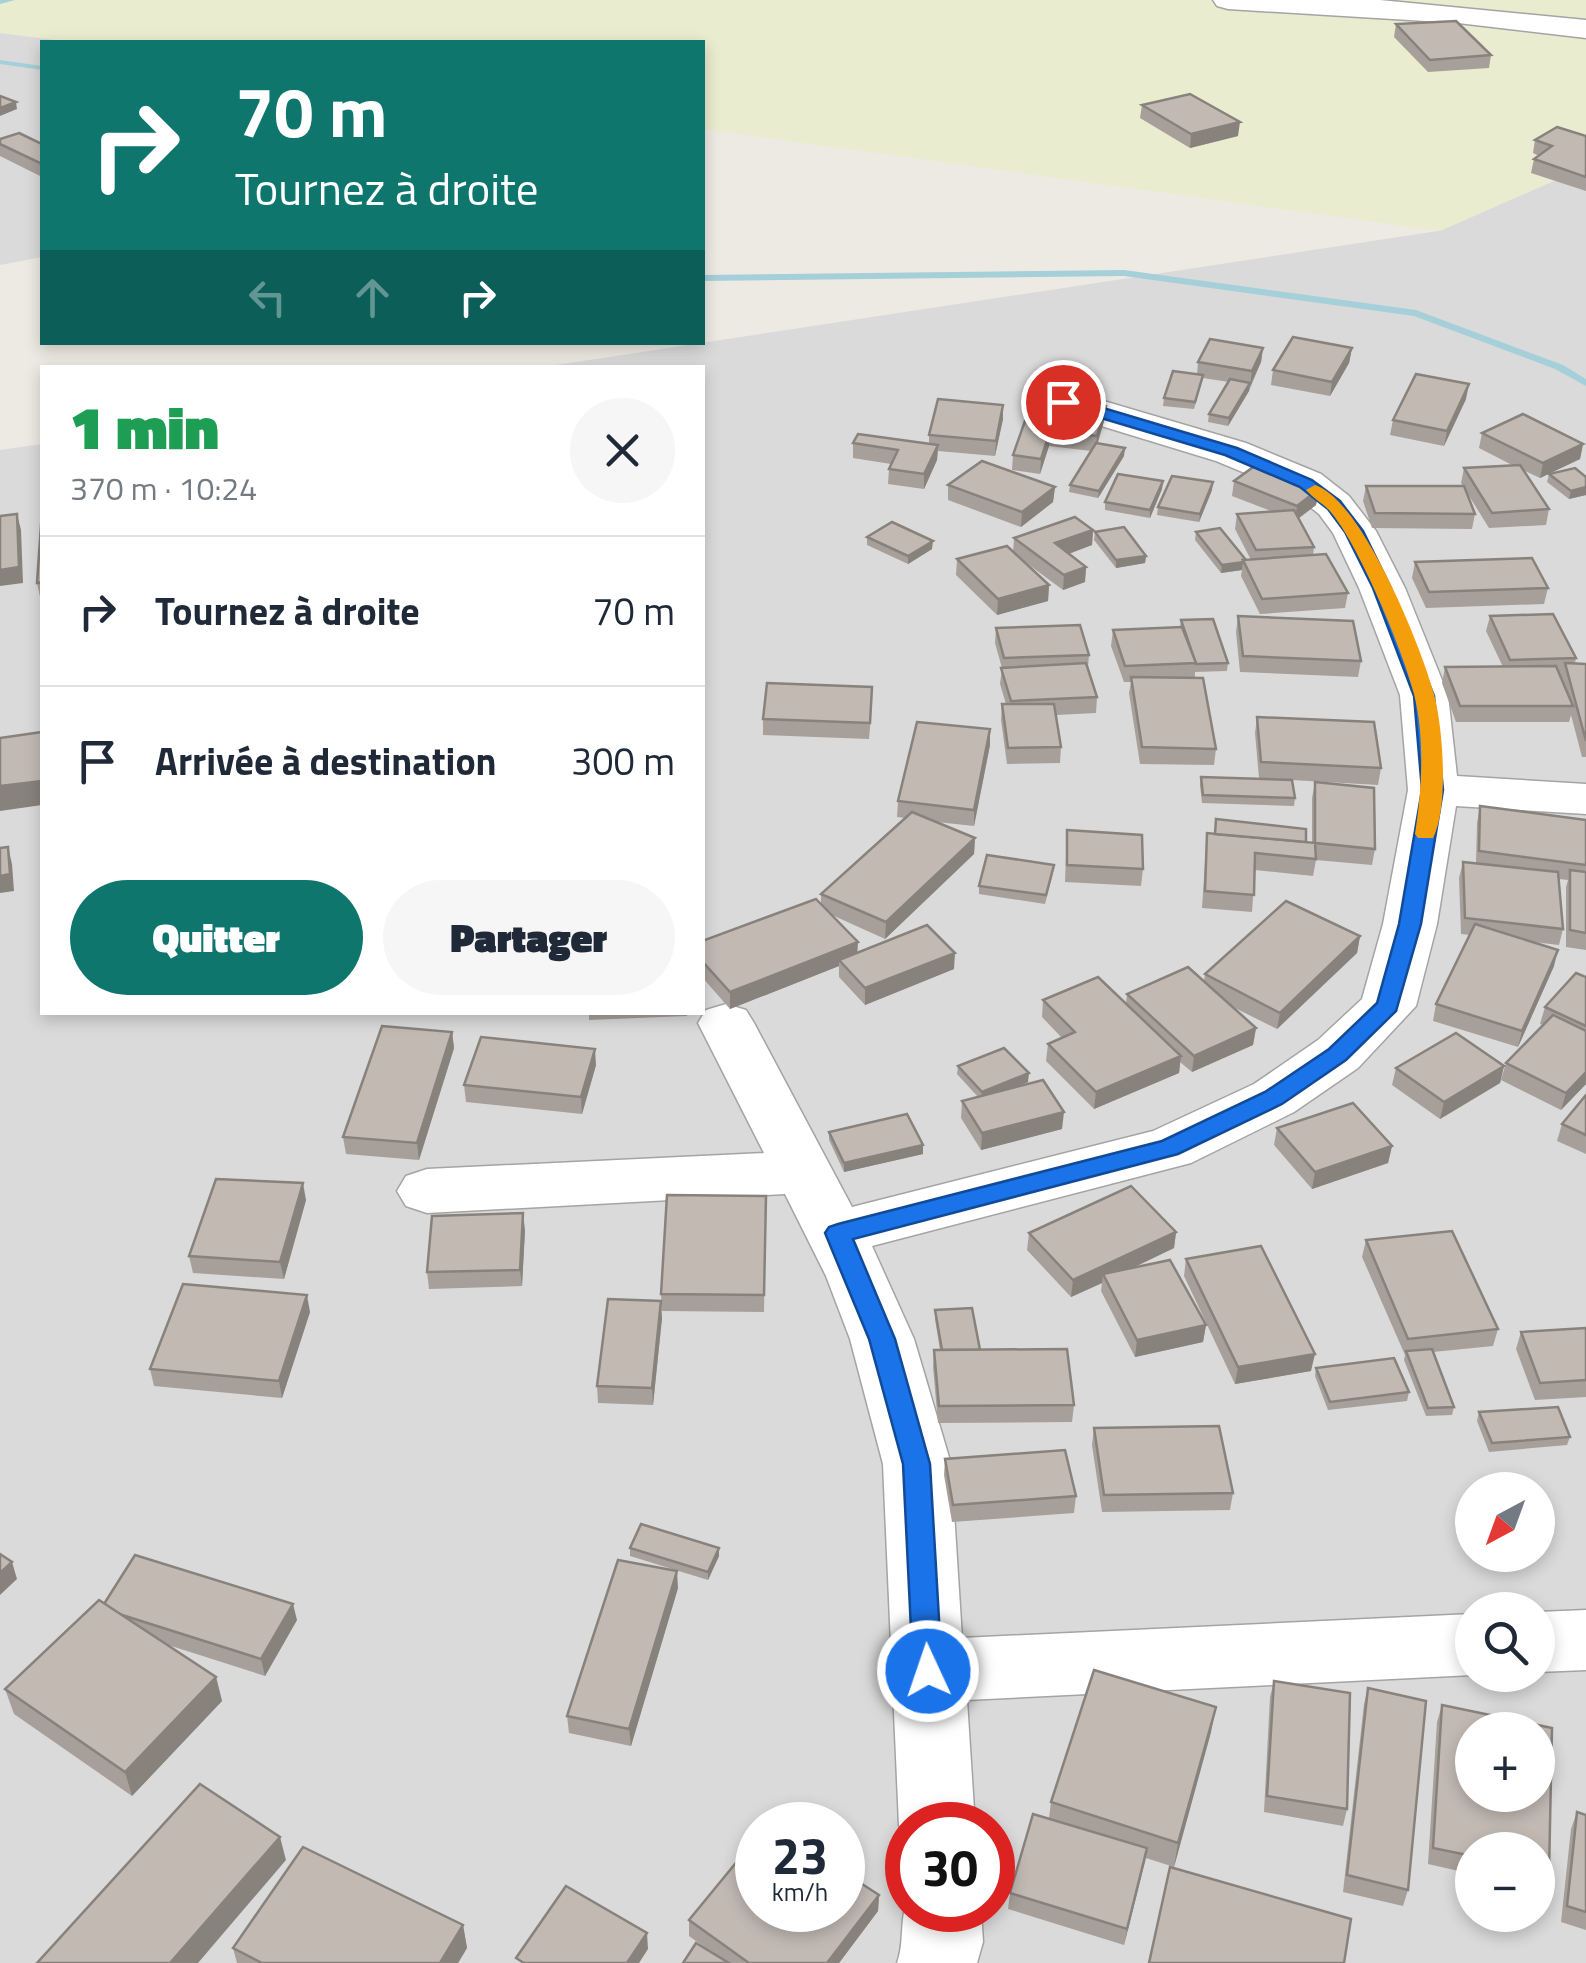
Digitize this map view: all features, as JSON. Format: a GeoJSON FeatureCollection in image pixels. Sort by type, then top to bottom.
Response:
{"type":"FeatureCollection","features":[{"type":"Feature","properties":{"kind":"street"},"geometry":{"type":"LineString","coordinates":[[1228,0],[1451,7],[1586,29]]}},
{"type":"Feature","properties":{"kind":"street"},"geometry":{"type":"LineString","coordinates":[[838,1233],[1170,1148],[1274,1098],[1338,1054],[1388,1006],[1410,924],[1433,790],[1424,696],[1382,588],[1354,531],[1334,505],[1306,484],[1231,452],[1063,402]]}},
{"type":"Feature","properties":{"kind":"street"},"geometry":{"type":"LineString","coordinates":[[1433,790],[1586,800]]}},
{"type":"Feature","properties":{"kind":"street"},"geometry":{"type":"LineString","coordinates":[[726,1023],[838,1233],[882,1339],[916,1464],[936,1802]]}},
{"type":"Feature","properties":{"kind":"street"},"geometry":{"type":"LineString","coordinates":[[428,1191],[806,1172]]}},
{"type":"Feature","properties":{"kind":"street"},"geometry":{"type":"LineString","coordinates":[[1555,1641],[1586,1640]]}},
{"type":"Feature","properties":{"kind":"street"},"geometry":{"type":"LineString","coordinates":[[928,1671],[1455,1646]]}},
{"type":"Feature","properties":{"kind":"street"},"geometry":{"type":"LineString","coordinates":[[937,1963],[943,1932]]}},
{"type":"Feature","properties":{"kind":"shaded area"},"geometry":{"type":"Polygon","coordinates":[[[1586,0],[1586,1963],[0,1963],[0,450],[40,444],[40,1015],[705,1015],[705,365],[556,365],[1438,231],[1586,0]]]}},
{"type":"Feature","properties":{"kind":"shaded area"},"geometry":{"type":"Polygon","coordinates":[[[0,26],[54,40],[40,40],[40,257],[0,265],[0,26]]]}},
{"type":"Feature","properties":{"kind":"green space"},"geometry":{"type":"Polygon","coordinates":[[[0,0],[1586,0],[1586,167],[1440,231],[705,129],[705,40],[55,40],[0,33],[0,0]]]}},
{"type":"Feature","properties":{"kind":"building"},"geometry":{"type":"Polygon","coordinates":[[[1456,21],[1491,55],[1430,60],[1396,24],[1456,21]]]}},
{"type":"Feature","properties":{"kind":"building"},"geometry":{"type":"Polygon","coordinates":[[[1190,94],[1240,122],[1191,134],[1142,105],[1190,94]]]}},
{"type":"Feature","properties":{"kind":"building"},"geometry":{"type":"Polygon","coordinates":[[[0,96],[16,102],[0,108],[0,96]]]}},
{"type":"Feature","properties":{"kind":"building"},"geometry":{"type":"Polygon","coordinates":[[[1557,127],[1586,136],[1586,177],[1534,159],[1552,146],[1535,140],[1557,127]]]}},
{"type":"Feature","properties":{"kind":"building"},"geometry":{"type":"Polygon","coordinates":[[[19,133],[40,143],[40,163],[0,144],[0,139],[19,133]]]}},
{"type":"Feature","properties":{"kind":"building"},"geometry":{"type":"Polygon","coordinates":[[[1293,337],[1352,348],[1332,382],[1273,370],[1293,337]]]}},
{"type":"Feature","properties":{"kind":"building"},"geometry":{"type":"Polygon","coordinates":[[[1210,339],[1263,348],[1252,371],[1198,362],[1210,339]]]}},
{"type":"Feature","properties":{"kind":"building"},"geometry":{"type":"Polygon","coordinates":[[[1173,371],[1203,375],[1195,402],[1164,398],[1173,371]]]}},
{"type":"Feature","properties":{"kind":"building"},"geometry":{"type":"Polygon","coordinates":[[[1416,374],[1469,384],[1447,431],[1393,420],[1416,374]]]}},
{"type":"Feature","properties":{"kind":"building"},"geometry":{"type":"Polygon","coordinates":[[[1230,379],[1250,383],[1229,418],[1209,414],[1230,379]]]}},
{"type":"Feature","properties":{"kind":"building"},"geometry":{"type":"Polygon","coordinates":[[[1033,398],[1106,406],[1097,436],[1050,431],[1041,459],[1013,455],[1033,398]]]}},
{"type":"Feature","properties":{"kind":"building"},"geometry":{"type":"Polygon","coordinates":[[[938,399],[1003,405],[996,441],[929,435],[938,399]]]}},
{"type":"Feature","properties":{"kind":"building"},"geometry":{"type":"Polygon","coordinates":[[[1523,414],[1583,444],[1543,463],[1482,433],[1523,414]]]}},
{"type":"Feature","properties":{"kind":"building"},"geometry":{"type":"Polygon","coordinates":[[[858,434],[938,445],[924,474],[889,469],[898,450],[853,443],[858,434]]]}},
{"type":"Feature","properties":{"kind":"building"},"geometry":{"type":"Polygon","coordinates":[[[1096,443],[1125,448],[1099,491],[1070,485],[1096,443]]]}},
{"type":"Feature","properties":{"kind":"building"},"geometry":{"type":"Polygon","coordinates":[[[982,461],[1055,487],[1022,512],[948,485],[982,461]]]}},
{"type":"Feature","properties":{"kind":"building"},"geometry":{"type":"Polygon","coordinates":[[[1256,465],[1319,489],[1297,506],[1234,481],[1256,465]]]}},
{"type":"Feature","properties":{"kind":"building"},"geometry":{"type":"Polygon","coordinates":[[[1520,465],[1549,509],[1492,513],[1464,468],[1520,465]]]}},
{"type":"Feature","properties":{"kind":"building"},"geometry":{"type":"Polygon","coordinates":[[[1575,468],[1586,477],[1586,487],[1571,491],[1549,474],[1575,468]]]}},
{"type":"Feature","properties":{"kind":"building"},"geometry":{"type":"Polygon","coordinates":[[[1118,474],[1163,481],[1150,510],[1105,502],[1118,474]]]}},
{"type":"Feature","properties":{"kind":"building"},"geometry":{"type":"Polygon","coordinates":[[[1172,476],[1213,482],[1200,514],[1158,507],[1172,476]]]}},
{"type":"Feature","properties":{"kind":"building"},"geometry":{"type":"Polygon","coordinates":[[[1366,486],[1464,486],[1475,514],[1375,513],[1366,486]]]}},
{"type":"Feature","properties":{"kind":"building"},"geometry":{"type":"Polygon","coordinates":[[[1294,510],[1314,547],[1256,550],[1237,514],[1294,510]]]}},
{"type":"Feature","properties":{"kind":"building"},"geometry":{"type":"Polygon","coordinates":[[[17,514],[19,567],[0,570],[0,516],[17,514]]]}},
{"type":"Feature","properties":{"kind":"building"},"geometry":{"type":"Polygon","coordinates":[[[1075,517],[1093,530],[1055,543],[1086,567],[1064,575],[1014,538],[1075,517]]]}},
{"type":"Feature","properties":{"kind":"building"},"geometry":{"type":"Polygon","coordinates":[[[892,522],[933,541],[908,556],[867,537],[892,522]]]}},
{"type":"Feature","properties":{"kind":"building"},"geometry":{"type":"Polygon","coordinates":[[[1124,527],[1146,556],[1116,560],[1095,532],[1124,527]]]}},
{"type":"Feature","properties":{"kind":"building"},"geometry":{"type":"Polygon","coordinates":[[[1220,528],[1244,562],[1222,565],[1196,532],[1220,528]]]}},
{"type":"Feature","properties":{"kind":"building"},"geometry":{"type":"Polygon","coordinates":[[[40,540],[40,582],[37,583],[40,540]]]}},
{"type":"Feature","properties":{"kind":"building"},"geometry":{"type":"Polygon","coordinates":[[[1007,546],[1049,585],[998,599],[957,559],[1007,546]]]}},
{"type":"Feature","properties":{"kind":"building"},"geometry":{"type":"Polygon","coordinates":[[[1326,554],[1348,593],[1262,599],[1243,560],[1326,554]]]}},
{"type":"Feature","properties":{"kind":"building"},"geometry":{"type":"Polygon","coordinates":[[[1532,558],[1548,588],[1429,592],[1415,562],[1532,558]]]}},
{"type":"Feature","properties":{"kind":"building"},"geometry":{"type":"Polygon","coordinates":[[[1553,614],[1576,658],[1510,660],[1490,616],[1553,614]]]}},
{"type":"Feature","properties":{"kind":"building"},"geometry":{"type":"Polygon","coordinates":[[[1238,616],[1353,621],[1361,661],[1243,656],[1238,616]]]}},
{"type":"Feature","properties":{"kind":"building"},"geometry":{"type":"Polygon","coordinates":[[[1213,619],[1228,663],[1196,664],[1181,620],[1213,619]]]}},
{"type":"Feature","properties":{"kind":"building"},"geometry":{"type":"Polygon","coordinates":[[[1080,625],[1089,655],[1004,658],[996,628],[1080,625]]]}},
{"type":"Feature","properties":{"kind":"building"},"geometry":{"type":"Polygon","coordinates":[[[1182,627],[1196,663],[1125,666],[1113,630],[1182,627]]]}},
{"type":"Feature","properties":{"kind":"building"},"geometry":{"type":"Polygon","coordinates":[[[1086,663],[1097,697],[1011,701],[1001,668],[1086,663]]]}},
{"type":"Feature","properties":{"kind":"building"},"geometry":{"type":"Polygon","coordinates":[[[1565,663],[1586,664],[1586,741],[1565,663]]]}},
{"type":"Feature","properties":{"kind":"building"},"geometry":{"type":"Polygon","coordinates":[[[1556,666],[1573,706],[1460,706],[1445,667],[1556,666]]]}},
{"type":"Feature","properties":{"kind":"building"},"geometry":{"type":"Polygon","coordinates":[[[1131,677],[1203,678],[1216,749],[1142,747],[1131,677]]]}},
{"type":"Feature","properties":{"kind":"building"},"geometry":{"type":"Polygon","coordinates":[[[767,683],[872,687],[870,723],[763,719],[767,683]]]}},
{"type":"Feature","properties":{"kind":"building"},"geometry":{"type":"Polygon","coordinates":[[[1002,704],[1054,704],[1061,747],[1008,748],[1002,704]]]}},
{"type":"Feature","properties":{"kind":"building"},"geometry":{"type":"Polygon","coordinates":[[[1257,717],[1374,722],[1381,768],[1261,762],[1257,717]]]}},
{"type":"Feature","properties":{"kind":"building"},"geometry":{"type":"Polygon","coordinates":[[[917,722],[990,729],[974,810],[898,801],[917,722]]]}},
{"type":"Feature","properties":{"kind":"building"},"geometry":{"type":"Polygon","coordinates":[[[40,732],[40,781],[0,786],[0,738],[40,732]]]}},
{"type":"Feature","properties":{"kind":"building"},"geometry":{"type":"Polygon","coordinates":[[[1201,777],[1292,780],[1295,798],[1203,795],[1201,777]]]}},
{"type":"Feature","properties":{"kind":"building"},"geometry":{"type":"Polygon","coordinates":[[[1315,782],[1374,788],[1375,849],[1315,843],[1315,782]]]}},
{"type":"Feature","properties":{"kind":"building"},"geometry":{"type":"Polygon","coordinates":[[[1480,806],[1586,820],[1586,865],[1479,851],[1480,806]]]}},
{"type":"Feature","properties":{"kind":"building"},"geometry":{"type":"Polygon","coordinates":[[[912,812],[975,838],[886,922],[821,894],[912,812]]]}},
{"type":"Feature","properties":{"kind":"building"},"geometry":{"type":"Polygon","coordinates":[[[1216,819],[1306,829],[1306,842],[1215,834],[1216,819]]]}},
{"type":"Feature","properties":{"kind":"building"},"geometry":{"type":"Polygon","coordinates":[[[1067,830],[1142,835],[1143,869],[1067,865],[1067,830]]]}},
{"type":"Feature","properties":{"kind":"building"},"geometry":{"type":"Polygon","coordinates":[[[1207,833],[1315,843],[1316,859],[1255,853],[1254,895],[1205,891],[1207,833]]]}},
{"type":"Feature","properties":{"kind":"building"},"geometry":{"type":"Polygon","coordinates":[[[8,847],[10,874],[0,876],[0,848],[8,847]]]}},
{"type":"Feature","properties":{"kind":"building"},"geometry":{"type":"Polygon","coordinates":[[[987,855],[1054,865],[1046,895],[979,886],[987,855]]]}},
{"type":"Feature","properties":{"kind":"building"},"geometry":{"type":"Polygon","coordinates":[[[1463,862],[1558,872],[1563,929],[1465,918],[1463,862]]]}},
{"type":"Feature","properties":{"kind":"building"},"geometry":{"type":"Polygon","coordinates":[[[1570,870],[1586,872],[1586,933],[1570,930],[1570,870]]]}},
{"type":"Feature","properties":{"kind":"building"},"geometry":{"type":"Polygon","coordinates":[[[816,899],[858,942],[730,992],[705,964],[705,940],[816,899]]]}},
{"type":"Feature","properties":{"kind":"building"},"geometry":{"type":"Polygon","coordinates":[[[1286,901],[1360,936],[1280,1013],[1205,974],[1286,901]]]}},
{"type":"Feature","properties":{"kind":"building"},"geometry":{"type":"Polygon","coordinates":[[[1475,924],[1558,950],[1522,1031],[1436,1004],[1475,924]]]}},
{"type":"Feature","properties":{"kind":"building"},"geometry":{"type":"Polygon","coordinates":[[[927,925],[955,953],[865,988],[839,960],[927,925]]]}},
{"type":"Feature","properties":{"kind":"building"},"geometry":{"type":"Polygon","coordinates":[[[1188,967],[1256,1028],[1194,1056],[1127,994],[1188,967]]]}},
{"type":"Feature","properties":{"kind":"building"},"geometry":{"type":"Polygon","coordinates":[[[1576,973],[1586,977],[1586,1026],[1545,1007],[1576,973]]]}},
{"type":"Feature","properties":{"kind":"building"},"geometry":{"type":"Polygon","coordinates":[[[1098,977],[1181,1056],[1096,1092],[1048,1044],[1075,1032],[1043,1000],[1098,977]]]}},
{"type":"Feature","properties":{"kind":"building"},"geometry":{"type":"Polygon","coordinates":[[[1553,1015],[1586,1031],[1586,1072],[1566,1093],[1506,1063],[1553,1015]]]}},
{"type":"Feature","properties":{"kind":"building"},"geometry":{"type":"Polygon","coordinates":[[[382,1026],[452,1032],[417,1143],[343,1137],[382,1026]]]}},
{"type":"Feature","properties":{"kind":"building"},"geometry":{"type":"Polygon","coordinates":[[[1456,1033],[1504,1066],[1444,1102],[1396,1068],[1456,1033]]]}},
{"type":"Feature","properties":{"kind":"building"},"geometry":{"type":"Polygon","coordinates":[[[481,1037],[595,1049],[581,1097],[464,1085],[481,1037]]]}},
{"type":"Feature","properties":{"kind":"building"},"geometry":{"type":"Polygon","coordinates":[[[1004,1048],[1029,1073],[982,1092],[958,1066],[1004,1048]]]}},
{"type":"Feature","properties":{"kind":"building"},"geometry":{"type":"Polygon","coordinates":[[[1043,1080],[1064,1112],[982,1133],[962,1101],[1043,1080]]]}},
{"type":"Feature","properties":{"kind":"building"},"geometry":{"type":"Polygon","coordinates":[[[1586,1095],[1586,1135],[1562,1124],[1586,1095]]]}},
{"type":"Feature","properties":{"kind":"building"},"geometry":{"type":"Polygon","coordinates":[[[1353,1103],[1392,1146],[1315,1172],[1277,1128],[1353,1103]]]}},
{"type":"Feature","properties":{"kind":"building"},"geometry":{"type":"Polygon","coordinates":[[[907,1114],[923,1145],[844,1163],[829,1132],[907,1114]]]}},
{"type":"Feature","properties":{"kind":"building"},"geometry":{"type":"Polygon","coordinates":[[[216,1179],[303,1183],[280,1262],[189,1256],[216,1179]]]}},
{"type":"Feature","properties":{"kind":"building"},"geometry":{"type":"Polygon","coordinates":[[[1131,1186],[1176,1232],[1073,1280],[1029,1233],[1131,1186]]]}},
{"type":"Feature","properties":{"kind":"building"},"geometry":{"type":"Polygon","coordinates":[[[667,1195],[766,1196],[764,1295],[661,1294],[667,1195]]]}},
{"type":"Feature","properties":{"kind":"building"},"geometry":{"type":"Polygon","coordinates":[[[523,1213],[520,1270],[427,1272],[432,1216],[523,1213]]]}},
{"type":"Feature","properties":{"kind":"building"},"geometry":{"type":"Polygon","coordinates":[[[1452,1231],[1498,1329],[1408,1339],[1366,1240],[1452,1231]]]}},
{"type":"Feature","properties":{"kind":"building"},"geometry":{"type":"Polygon","coordinates":[[[1261,1246],[1315,1354],[1238,1367],[1186,1259],[1261,1246]]]}},
{"type":"Feature","properties":{"kind":"building"},"geometry":{"type":"Polygon","coordinates":[[[1170,1260],[1206,1325],[1137,1340],[1103,1274],[1170,1260]]]}},
{"type":"Feature","properties":{"kind":"building"},"geometry":{"type":"Polygon","coordinates":[[[183,1284],[307,1295],[279,1381],[150,1369],[183,1284]]]}},
{"type":"Feature","properties":{"kind":"building"},"geometry":{"type":"Polygon","coordinates":[[[608,1299],[661,1301],[652,1388],[597,1386],[608,1299]]]}},
{"type":"Feature","properties":{"kind":"building"},"geometry":{"type":"Polygon","coordinates":[[[972,1308],[980,1350],[942,1350],[935,1310],[972,1308]]]}},
{"type":"Feature","properties":{"kind":"building"},"geometry":{"type":"Polygon","coordinates":[[[1586,1328],[1586,1380],[1540,1383],[1521,1332],[1586,1328]]]}},
{"type":"Feature","properties":{"kind":"building"},"geometry":{"type":"Polygon","coordinates":[[[1067,1349],[1074,1405],[939,1406],[934,1350],[1067,1349]]]}},
{"type":"Feature","properties":{"kind":"building"},"geometry":{"type":"Polygon","coordinates":[[[1432,1349],[1454,1407],[1428,1408],[1406,1351],[1432,1349]]]}},
{"type":"Feature","properties":{"kind":"building"},"geometry":{"type":"Polygon","coordinates":[[[1394,1358],[1409,1392],[1330,1402],[1316,1368],[1394,1358]]]}},
{"type":"Feature","properties":{"kind":"building"},"geometry":{"type":"Polygon","coordinates":[[[1558,1407],[1570,1437],[1492,1443],[1479,1412],[1558,1407]]]}},
{"type":"Feature","properties":{"kind":"building"},"geometry":{"type":"Polygon","coordinates":[[[1219,1426],[1233,1493],[1104,1495],[1094,1428],[1219,1426]]]}},
{"type":"Feature","properties":{"kind":"building"},"geometry":{"type":"Polygon","coordinates":[[[1065,1450],[1076,1496],[953,1505],[945,1459],[1065,1450]]]}},
{"type":"Feature","properties":{"kind":"building"},"geometry":{"type":"Polygon","coordinates":[[[641,1524],[719,1548],[708,1572],[630,1548],[641,1524]]]}},
{"type":"Feature","properties":{"kind":"building"},"geometry":{"type":"Polygon","coordinates":[[[0,1554],[12,1562],[0,1573],[0,1554]]]}},
{"type":"Feature","properties":{"kind":"building"},"geometry":{"type":"Polygon","coordinates":[[[135,1555],[293,1604],[261,1659],[119,1614],[104,1604],[135,1555]]]}},
{"type":"Feature","properties":{"kind":"building"},"geometry":{"type":"Polygon","coordinates":[[[618,1560],[677,1571],[629,1729],[567,1716],[618,1560]]]}},
{"type":"Feature","properties":{"kind":"building"},"geometry":{"type":"Polygon","coordinates":[[[99,1600],[216,1677],[125,1772],[5,1689],[99,1600]]]}},
{"type":"Feature","properties":{"kind":"building"},"geometry":{"type":"Polygon","coordinates":[[[1094,1670],[1216,1707],[1178,1843],[1051,1802],[1094,1670]]]}},
{"type":"Feature","properties":{"kind":"building"},"geometry":{"type":"Polygon","coordinates":[[[1274,1681],[1350,1693],[1347,1809],[1267,1796],[1274,1681]]]}},
{"type":"Feature","properties":{"kind":"building"},"geometry":{"type":"Polygon","coordinates":[[[1368,1688],[1426,1701],[1408,1890],[1347,1875],[1368,1688]]]}},
{"type":"Feature","properties":{"kind":"building"},"geometry":{"type":"Polygon","coordinates":[[[1442,1705],[1475,1712],[1455,1712],[1455,1812],[1550,1812],[1550,1832],[1455,1832],[1455,1853],[1433,1848],[1442,1705]]]}},
{"type":"Feature","properties":{"kind":"building"},"geometry":{"type":"Polygon","coordinates":[[[200,1784],[280,1837],[170,1963],[37,1963],[200,1784]]]}},
{"type":"Feature","properties":{"kind":"building"},"geometry":{"type":"Polygon","coordinates":[[[1577,1812],[1586,1815],[1586,1912],[1567,1906],[1577,1812]]]}},
{"type":"Feature","properties":{"kind":"building"},"geometry":{"type":"Polygon","coordinates":[[[1033,1814],[1147,1848],[1127,1929],[1015,1895],[1015,1876],[1033,1814]]]}},
{"type":"Feature","properties":{"kind":"building"},"geometry":{"type":"Polygon","coordinates":[[[303,1847],[463,1925],[440,1963],[262,1963],[233,1948],[303,1847]]]}},
{"type":"Feature","properties":{"kind":"building"},"geometry":{"type":"Polygon","coordinates":[[[735,1864],[735,1932],[851,1932],[827,1963],[749,1963],[689,1920],[735,1864]]]}},
{"type":"Feature","properties":{"kind":"building"},"geometry":{"type":"Polygon","coordinates":[[[1170,1867],[1351,1919],[1344,1963],[1149,1963],[1170,1867]]]}},
{"type":"Feature","properties":{"kind":"building"},"geometry":{"type":"Polygon","coordinates":[[[566,1886],[647,1933],[627,1963],[524,1963],[516,1958],[566,1886]]]}},
{"type":"Feature","properties":{"kind":"building"},"geometry":{"type":"Polygon","coordinates":[[[865,1886],[879,1895],[865,1913],[865,1886]]]}},
{"type":"Feature","properties":{"kind":"building"},"geometry":{"type":"Polygon","coordinates":[[[696,1943],[729,1963],[683,1963],[696,1943]]]}},
{"type":"Feature","properties":{"kind":"waterway"},"geometry":{"type":"LineString","coordinates":[[0,2],[11,0]]}},
{"type":"Feature","properties":{"kind":"waterway"},"geometry":{"type":"LineString","coordinates":[[0,62],[40,68]]}},
{"type":"Feature","properties":{"kind":"waterway"},"geometry":{"type":"LineString","coordinates":[[705,278],[1124,273],[1416,313],[1559,367],[1586,383]]}},
{"type":"Feature","properties":{"kind":"slow traffic"},"geometry":{"type":"LineString","coordinates":[[1315,490],[1334,505],[1354,531],[1382,588],[1424,696],[1433,790],[1425,834]]}},
{"type":"Feature","properties":{"kind":"route"},"geometry":{"type":"LineString","coordinates":[[928,1671],[916,1464],[882,1339],[838,1233],[1170,1148],[1274,1098],[1338,1054],[1388,1006],[1410,924],[1433,790],[1424,696],[1382,588],[1354,531],[1334,505],[1306,484],[1231,452],[1063,402]]}}]}
